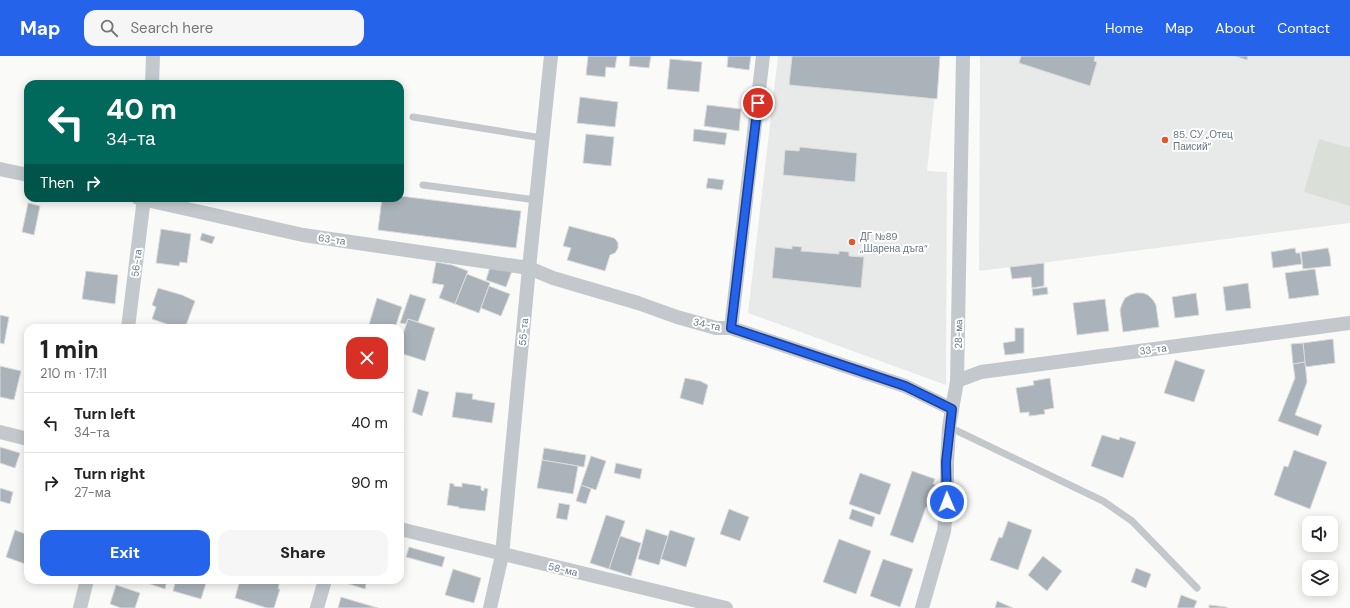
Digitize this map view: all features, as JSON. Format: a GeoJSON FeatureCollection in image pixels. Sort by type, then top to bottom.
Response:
{"type":"FeatureCollection","features":[{"type":"Feature","properties":{"kind":"street"},"geometry":{"type":"LineString","coordinates":[[152,80],[153,56]]}},
{"type":"Feature","properties":{"kind":"street","name":"55-та"},"geometry":{"type":"LineString","coordinates":[[490,608],[502,555],[551,56]]}},
{"type":"Feature","properties":{"kind":"street"},"geometry":{"type":"LineString","coordinates":[[731,328],[763,56]]}},
{"type":"Feature","properties":{"kind":"street","name":"28-ма"},"geometry":{"type":"LineString","coordinates":[[922,608],[944,531],[947,502],[946,462],[949,427],[957,381],[963,56]]}},
{"type":"Feature","properties":{"kind":"street"},"geometry":{"type":"LineString","coordinates":[[0,169],[24,174]]}},
{"type":"Feature","properties":{"kind":"street","name":"56-та"},"geometry":{"type":"LineString","coordinates":[[128,324],[142,202]]}},
{"type":"Feature","properties":{"kind":"street","name":"63-та"},"geometry":{"type":"LineString","coordinates":[[160,202],[303,234],[529,268]]}},
{"type":"Feature","properties":{"kind":"street","name":"34-та"},"geometry":{"type":"LineString","coordinates":[[529,268],[553,278],[638,303],[677,317],[716,328],[731,328],[905,386],[952,409]]}},
{"type":"Feature","properties":{"kind":"street","name":"33-та"},"geometry":{"type":"LineString","coordinates":[[957,381],[982,372],[1350,323]]}},
{"type":"Feature","properties":{"kind":"street"},"geometry":{"type":"LineString","coordinates":[[0,432],[24,438]]}},
{"type":"Feature","properties":{"kind":"street","name":"58-ма"},"geometry":{"type":"LineString","coordinates":[[404,530],[502,555],[726,608]]}},
{"type":"Feature","properties":{"kind":"street"},"geometry":{"type":"LineString","coordinates":[[80,608],[86,584]]}},
{"type":"Feature","properties":{"kind":"street"},"geometry":{"type":"LineString","coordinates":[[317,608],[324,584]]}},
{"type":"Feature","properties":{"kind":"lane"},"geometry":{"type":"LineString","coordinates":[[413,117],[542,138]]}},
{"type":"Feature","properties":{"kind":"lane"},"geometry":{"type":"LineString","coordinates":[[423,185],[536,200]]}},
{"type":"Feature","properties":{"kind":"lane"},"geometry":{"type":"LineString","coordinates":[[949,427],[1103,501],[1132,521],[1197,588]]}},
{"type":"Feature","properties":{"kind":"shaded area","name":"ДГ №89 „Шарена дъга“"},"geometry":{"type":"Polygon","coordinates":[[[778,56],[939,56],[927,171],[947,172],[946,385],[748,313],[778,56]]]}},
{"type":"Feature","properties":{"kind":"shaded area","name":"85. СУ „Отец Паисий“"},"geometry":{"type":"Polygon","coordinates":[[[980,56],[1350,56],[1350,223],[979,271],[980,56]]]}},
{"type":"Feature","properties":{"kind":"shaded area"},"geometry":{"type":"Polygon","coordinates":[[[1319,139],[1350,148],[1350,206],[1304,192],[1319,139]]]}},
{"type":"Feature","properties":{"kind":"building"},"geometry":{"type":"Polygon","coordinates":[[[588,56],[617,56],[615,68],[606,67],[605,77],[586,75],[588,56]]]}},
{"type":"Feature","properties":{"kind":"building"},"geometry":{"type":"Polygon","coordinates":[[[630,56],[651,56],[649,68],[629,66],[630,56]]]}},
{"type":"Feature","properties":{"kind":"building"},"geometry":{"type":"Polygon","coordinates":[[[728,56],[751,56],[749,70],[727,67],[728,56]]]}},
{"type":"Feature","properties":{"kind":"building"},"geometry":{"type":"Polygon","coordinates":[[[792,56],[940,56],[937,99],[789,85],[792,56]]]}},
{"type":"Feature","properties":{"kind":"building"},"geometry":{"type":"Polygon","coordinates":[[[1021,56],[1095,56],[1094,61],[1097,62],[1090,86],[1019,63],[1021,56]]]}},
{"type":"Feature","properties":{"kind":"building"},"geometry":{"type":"Polygon","coordinates":[[[1234,56],[1248,56],[1247,60],[1234,56]]]}},
{"type":"Feature","properties":{"kind":"building"},"geometry":{"type":"Polygon","coordinates":[[[670,59],[702,62],[699,92],[667,89],[670,59]]]}},
{"type":"Feature","properties":{"kind":"building"},"geometry":{"type":"Polygon","coordinates":[[[580,97],[618,102],[615,127],[577,123],[580,97]]]}},
{"type":"Feature","properties":{"kind":"building"},"geometry":{"type":"Polygon","coordinates":[[[707,105],[741,109],[739,131],[704,126],[707,105]]]}},
{"type":"Feature","properties":{"kind":"building"},"geometry":{"type":"Polygon","coordinates":[[[694,129],[727,133],[725,145],[693,141],[694,129]]]}},
{"type":"Feature","properties":{"kind":"building"},"geometry":{"type":"Polygon","coordinates":[[[586,134],[614,137],[611,166],[583,163],[586,134]]]}},
{"type":"Feature","properties":{"kind":"building"},"geometry":{"type":"Polygon","coordinates":[[[800,147],[857,153],[855,182],[783,175],[785,150],[799,151],[800,147]]]}},
{"type":"Feature","properties":{"kind":"building"},"geometry":{"type":"Polygon","coordinates":[[[708,178],[724,180],[722,190],[706,188],[708,178]]]}},
{"type":"Feature","properties":{"kind":"building"},"geometry":{"type":"Polygon","coordinates":[[[404,196],[521,211],[516,248],[378,230],[382,202],[404,202],[404,196]]]}},
{"type":"Feature","properties":{"kind":"building"},"geometry":{"type":"Polygon","coordinates":[[[28,203],[40,206],[34,235],[22,232],[28,203]]]}},
{"type":"Feature","properties":{"kind":"building"},"geometry":{"type":"Polygon","coordinates":[[[569,226],[614,238],[616,240],[618,243],[618,248],[615,253],[610,255],[605,271],[567,260],[571,248],[563,246],[569,226]]]}},
{"type":"Feature","properties":{"kind":"building"},"geometry":{"type":"Polygon","coordinates":[[[161,229],[191,234],[187,263],[180,262],[179,266],[156,263],[161,229]]]}},
{"type":"Feature","properties":{"kind":"building"},"geometry":{"type":"Polygon","coordinates":[[[202,233],[215,237],[212,244],[200,240],[202,233]]]}},
{"type":"Feature","properties":{"kind":"building"},"geometry":{"type":"Polygon","coordinates":[[[792,246],[802,247],[801,251],[839,254],[839,251],[849,252],[849,256],[864,257],[861,288],[772,278],[775,247],[792,249],[792,246]]]}},
{"type":"Feature","properties":{"kind":"building"},"geometry":{"type":"Polygon","coordinates":[[[1295,248],[1296,253],[1300,253],[1302,264],[1273,268],[1271,252],[1295,248]]]}},
{"type":"Feature","properties":{"kind":"building"},"geometry":{"type":"Polygon","coordinates":[[[1328,248],[1331,266],[1303,269],[1301,252],[1328,248]]]}},
{"type":"Feature","properties":{"kind":"building"},"geometry":{"type":"Polygon","coordinates":[[[436,262],[452,265],[468,271],[455,304],[439,298],[444,285],[432,283],[436,262]]]}},
{"type":"Feature","properties":{"kind":"building"},"geometry":{"type":"Polygon","coordinates":[[[1044,263],[1044,286],[1032,288],[1031,277],[1012,279],[1010,267],[1044,263]]]}},
{"type":"Feature","properties":{"kind":"building"},"geometry":{"type":"Polygon","coordinates":[[[491,264],[512,271],[506,287],[486,280],[491,264]]]}},
{"type":"Feature","properties":{"kind":"building"},"geometry":{"type":"Polygon","coordinates":[[[1315,269],[1319,295],[1289,299],[1285,273],[1315,269]]]}},
{"type":"Feature","properties":{"kind":"building"},"geometry":{"type":"Polygon","coordinates":[[[86,271],[118,275],[115,304],[82,299],[86,271]]]}},
{"type":"Feature","properties":{"kind":"building"},"geometry":{"type":"Polygon","coordinates":[[[467,274],[490,283],[479,313],[455,304],[467,274]]]}},
{"type":"Feature","properties":{"kind":"building"},"geometry":{"type":"Polygon","coordinates":[[[1248,283],[1251,308],[1226,311],[1223,287],[1248,283]]]}},
{"type":"Feature","properties":{"kind":"building"},"geometry":{"type":"Polygon","coordinates":[[[489,286],[510,294],[501,316],[481,308],[489,286]]]}},
{"type":"Feature","properties":{"kind":"building"},"geometry":{"type":"Polygon","coordinates":[[[1047,287],[1048,294],[1033,296],[1032,289],[1047,287]]]}},
{"type":"Feature","properties":{"kind":"building"},"geometry":{"type":"Polygon","coordinates":[[[158,288],[182,295],[195,301],[186,324],[166,324],[152,319],[156,307],[152,305],[158,288]]]}},
{"type":"Feature","properties":{"kind":"building"},"geometry":{"type":"Polygon","coordinates":[[[1136,293],[1148,295],[1153,300],[1156,305],[1159,327],[1123,332],[1120,310],[1122,304],[1125,298],[1136,293]]]}},
{"type":"Feature","properties":{"kind":"building"},"geometry":{"type":"Polygon","coordinates":[[[1196,293],[1199,315],[1175,318],[1172,297],[1196,293]]]}},
{"type":"Feature","properties":{"kind":"building"},"geometry":{"type":"Polygon","coordinates":[[[410,294],[426,299],[418,322],[408,319],[406,324],[400,323],[410,294]]]}},
{"type":"Feature","properties":{"kind":"building"},"geometry":{"type":"Polygon","coordinates":[[[377,298],[402,307],[396,324],[369,324],[377,298]]]}},
{"type":"Feature","properties":{"kind":"building"},"geometry":{"type":"Polygon","coordinates":[[[1105,299],[1109,331],[1077,335],[1073,303],[1105,299]]]}},
{"type":"Feature","properties":{"kind":"building"},"geometry":{"type":"Polygon","coordinates":[[[0,315],[9,317],[4,344],[0,343],[0,315]]]}},
{"type":"Feature","properties":{"kind":"building"},"geometry":{"type":"Polygon","coordinates":[[[408,319],[435,328],[425,361],[404,354],[404,332],[408,319]]]}},
{"type":"Feature","properties":{"kind":"building"},"geometry":{"type":"Polygon","coordinates":[[[1015,328],[1024,328],[1024,353],[1005,355],[1003,343],[1015,341],[1015,328]]]}},
{"type":"Feature","properties":{"kind":"building"},"geometry":{"type":"Polygon","coordinates":[[[1333,339],[1335,363],[1305,367],[1303,343],[1333,339]]]}},
{"type":"Feature","properties":{"kind":"building"},"geometry":{"type":"Polygon","coordinates":[[[1303,343],[1305,362],[1293,364],[1291,344],[1303,343]]]}},
{"type":"Feature","properties":{"kind":"building"},"geometry":{"type":"Polygon","coordinates":[[[1175,360],[1205,370],[1194,402],[1164,393],[1175,360]]]}},
{"type":"Feature","properties":{"kind":"building"},"geometry":{"type":"Polygon","coordinates":[[[1305,362],[1307,382],[1295,415],[1322,425],[1318,436],[1278,421],[1295,378],[1293,364],[1305,362]]]}},
{"type":"Feature","properties":{"kind":"building"},"geometry":{"type":"Polygon","coordinates":[[[0,366],[21,371],[14,400],[0,397],[0,366]]]}},
{"type":"Feature","properties":{"kind":"building"},"geometry":{"type":"Polygon","coordinates":[[[685,378],[700,381],[708,385],[703,405],[680,398],[685,378]]]}},
{"type":"Feature","properties":{"kind":"building"},"geometry":{"type":"Polygon","coordinates":[[[1050,378],[1054,408],[1044,410],[1045,414],[1029,416],[1029,412],[1020,413],[1016,388],[1034,385],[1033,381],[1050,378]]]}},
{"type":"Feature","properties":{"kind":"building"},"geometry":{"type":"Polygon","coordinates":[[[418,389],[429,392],[422,416],[412,412],[418,389]]]}},
{"type":"Feature","properties":{"kind":"building"},"geometry":{"type":"Polygon","coordinates":[[[456,392],[473,394],[472,399],[495,403],[492,423],[452,417],[456,392]]]}},
{"type":"Feature","properties":{"kind":"building"},"geometry":{"type":"Polygon","coordinates":[[[1102,435],[1119,440],[1120,437],[1136,442],[1123,478],[1091,466],[1102,435]]]}},
{"type":"Feature","properties":{"kind":"building"},"geometry":{"type":"Polygon","coordinates":[[[0,447],[20,453],[15,468],[0,463],[0,447]]]}},
{"type":"Feature","properties":{"kind":"building"},"geometry":{"type":"Polygon","coordinates":[[[544,448],[586,455],[584,467],[542,460],[544,448]]]}},
{"type":"Feature","properties":{"kind":"building"},"geometry":{"type":"Polygon","coordinates":[[[1294,450],[1327,462],[1310,509],[1274,495],[1284,466],[1288,467],[1294,450]]]}},
{"type":"Feature","properties":{"kind":"building"},"geometry":{"type":"Polygon","coordinates":[[[591,456],[606,461],[596,490],[581,485],[591,456]]]}},
{"type":"Feature","properties":{"kind":"building"},"geometry":{"type":"Polygon","coordinates":[[[542,460],[578,466],[573,494],[537,488],[542,460]]]}},
{"type":"Feature","properties":{"kind":"building"},"geometry":{"type":"Polygon","coordinates":[[[616,463],[642,469],[640,479],[614,473],[616,463]]]}},
{"type":"Feature","properties":{"kind":"building"},"geometry":{"type":"Polygon","coordinates":[[[912,471],[935,479],[933,484],[944,488],[936,510],[926,507],[913,543],[890,535],[912,471]]]}},
{"type":"Feature","properties":{"kind":"building"},"geometry":{"type":"Polygon","coordinates":[[[860,473],[891,484],[880,515],[849,504],[860,473]]]}},
{"type":"Feature","properties":{"kind":"building"},"geometry":{"type":"Polygon","coordinates":[[[450,483],[454,484],[454,486],[462,487],[462,483],[481,486],[481,490],[484,491],[484,488],[488,489],[485,511],[447,505],[450,483]]]}},
{"type":"Feature","properties":{"kind":"building"},"geometry":{"type":"Polygon","coordinates":[[[581,485],[591,489],[586,504],[576,501],[581,485]]]}},
{"type":"Feature","properties":{"kind":"building"},"geometry":{"type":"Polygon","coordinates":[[[0,488],[13,492],[10,504],[0,501],[0,488]]]}},
{"type":"Feature","properties":{"kind":"building"},"geometry":{"type":"Polygon","coordinates":[[[559,503],[570,505],[567,520],[556,518],[559,503]]]}},
{"type":"Feature","properties":{"kind":"building"},"geometry":{"type":"Polygon","coordinates":[[[729,509],[749,517],[740,541],[720,534],[729,509]]]}},
{"type":"Feature","properties":{"kind":"building"},"geometry":{"type":"Polygon","coordinates":[[[852,509],[875,517],[872,527],[849,519],[852,509]]]}},
{"type":"Feature","properties":{"kind":"building"},"geometry":{"type":"Polygon","coordinates":[[[606,515],[625,521],[609,569],[590,563],[606,515]]]}},
{"type":"Feature","properties":{"kind":"building"},"geometry":{"type":"Polygon","coordinates":[[[1008,521],[1032,530],[1018,570],[990,560],[999,537],[1002,538],[1008,521]]]}},
{"type":"Feature","properties":{"kind":"building"},"geometry":{"type":"Polygon","coordinates":[[[646,529],[668,536],[659,565],[638,559],[646,529]]]}},
{"type":"Feature","properties":{"kind":"building"},"geometry":{"type":"Polygon","coordinates":[[[15,530],[24,533],[24,564],[6,557],[15,530]]]}},
{"type":"Feature","properties":{"kind":"building"},"geometry":{"type":"Polygon","coordinates":[[[670,530],[695,538],[686,567],[661,559],[670,530]]]}},
{"type":"Feature","properties":{"kind":"building"},"geometry":{"type":"Polygon","coordinates":[[[620,536],[641,543],[631,576],[609,569],[620,536]]]}},
{"type":"Feature","properties":{"kind":"building"},"geometry":{"type":"Polygon","coordinates":[[[839,539],[871,551],[856,594],[823,582],[839,539]]]}},
{"type":"Feature","properties":{"kind":"building"},"geometry":{"type":"Polygon","coordinates":[[[409,547],[445,557],[442,567],[406,557],[409,547]]]}},
{"type":"Feature","properties":{"kind":"building"},"geometry":{"type":"Polygon","coordinates":[[[1043,556],[1062,571],[1047,591],[1028,575],[1043,556]]]}},
{"type":"Feature","properties":{"kind":"building"},"geometry":{"type":"Polygon","coordinates":[[[883,559],[913,569],[900,607],[870,596],[883,559]]]}},
{"type":"Feature","properties":{"kind":"building"},"geometry":{"type":"Polygon","coordinates":[[[1136,568],[1151,574],[1146,588],[1131,582],[1136,568]]]}},
{"type":"Feature","properties":{"kind":"building"},"geometry":{"type":"Polygon","coordinates":[[[453,569],[481,578],[474,603],[445,595],[453,569]]]}},
{"type":"Feature","properties":{"kind":"building"},"geometry":{"type":"Polygon","coordinates":[[[150,584],[166,584],[165,589],[150,584]]]}},
{"type":"Feature","properties":{"kind":"building"},"geometry":{"type":"Polygon","coordinates":[[[175,584],[206,584],[201,599],[173,591],[175,584]]]}},
{"type":"Feature","properties":{"kind":"building"},"geometry":{"type":"Polygon","coordinates":[[[239,584],[279,584],[278,589],[280,589],[274,608],[267,608],[235,598],[239,584]]]}},
{"type":"Feature","properties":{"kind":"building"},"geometry":{"type":"Polygon","coordinates":[[[349,584],[366,584],[365,589],[349,584]]]}},
{"type":"Feature","properties":{"kind":"building"},"geometry":{"type":"Polygon","coordinates":[[[116,585],[140,593],[135,608],[121,608],[110,604],[116,585]]]}},
{"type":"Feature","properties":{"kind":"building"},"geometry":{"type":"Polygon","coordinates":[[[1181,595],[1197,601],[1194,608],[1177,608],[1181,595]]]}},
{"type":"Feature","properties":{"kind":"building"},"geometry":{"type":"Polygon","coordinates":[[[341,597],[378,608],[338,608],[341,597]]]}},
{"type":"Feature","properties":{"kind":"building"},"geometry":{"type":"Polygon","coordinates":[[[997,601],[1013,608],[995,608],[997,601]]]}},
{"type":"Feature","properties":{"kind":"building"},"geometry":{"type":"Polygon","coordinates":[[[1209,605],[1226,607],[1228,608],[1209,608],[1209,605]]]}},
{"type":"Feature","properties":{"kind":"place","name":"85. СУ „Отец Паисий“"},"geometry":{"type":"Point","coordinates":[1165,140]}},
{"type":"Feature","properties":{"kind":"place","name":"ДГ №89 „Шарена дъга“"},"geometry":{"type":"Point","coordinates":[852,242]}},
{"type":"Feature","properties":{"kind":"route"},"geometry":{"type":"LineString","coordinates":[[758,103],[731,328],[905,386],[952,409],[946,462],[947,502]]}}]}
